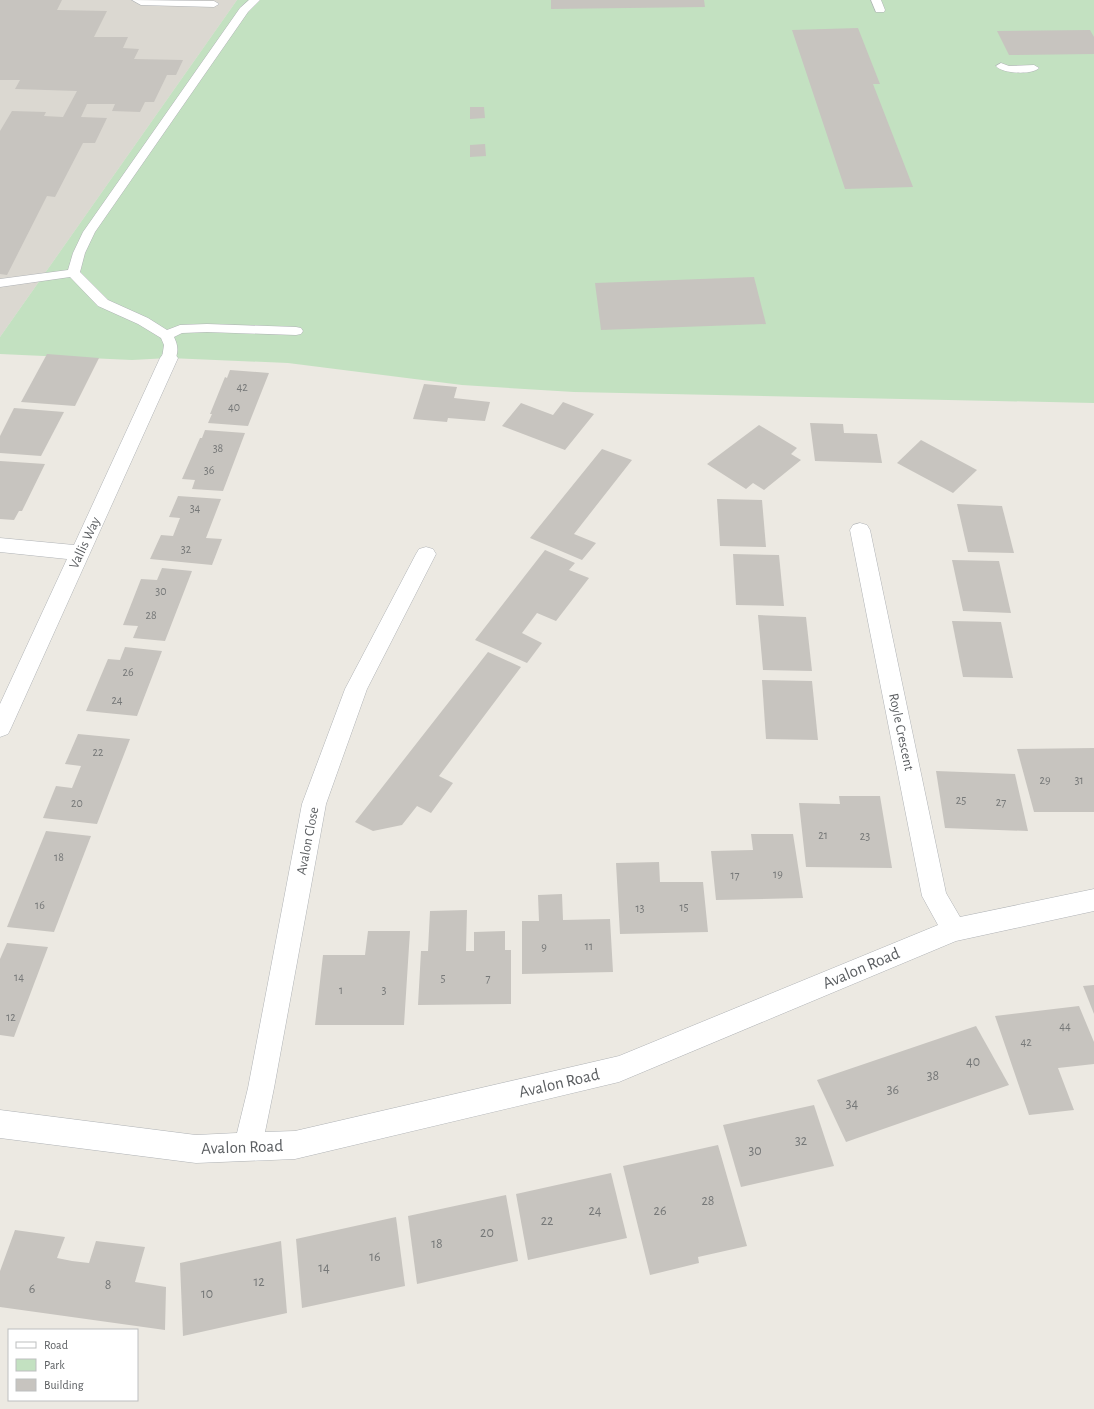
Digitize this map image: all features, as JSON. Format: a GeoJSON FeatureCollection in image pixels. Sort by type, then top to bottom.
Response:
{"type":"FeatureCollection","features":[{"type":"Feature","properties":{"kind":"street","name":"Vallis Way"},"geometry":{"type":"LineString","coordinates":[[0,728],[169,358]]}},
{"type":"Feature","properties":{"kind":"street","name":"Royle Crescent"},"geometry":{"type":"LineString","coordinates":[[860,530],[934,896],[954,930]]}},
{"type":"Feature","properties":{"kind":"street"},"geometry":{"type":"LineString","coordinates":[[0,545],[80,553]]}},
{"type":"Feature","properties":{"kind":"street","name":"Avalon Close"},"geometry":{"type":"LineString","coordinates":[[248,1147],[261,1088],[314,804],[356,689],[426,554]]}},
{"type":"Feature","properties":{"kind":"street","name":"Avalon Road"},"geometry":{"type":"LineString","coordinates":[[0,1124],[196,1149],[296,1145],[620,1069],[954,930],[1094,900]]}},
{"type":"Feature","properties":{"kind":"lane"},"geometry":{"type":"LineString","coordinates":[[137,0],[141,2],[214,4]]}},
{"type":"Feature","properties":{"kind":"lane"},"geometry":{"type":"LineString","coordinates":[[73,273],[79,253],[89,232],[244,10],[255,0]]}},
{"type":"Feature","properties":{"kind":"lane"},"geometry":{"type":"LineString","coordinates":[[876,0],[880,10]]}},
{"type":"Feature","properties":{"kind":"lane"},"geometry":{"type":"LineString","coordinates":[[1001,66],[1007,69],[1034,68]]}},
{"type":"Feature","properties":{"kind":"lane"},"geometry":{"type":"LineString","coordinates":[[0,283],[73,273]]}},
{"type":"Feature","properties":{"kind":"lane"},"geometry":{"type":"LineString","coordinates":[[73,273],[103,303],[143,321],[166,335],[171,345],[169,358]]}},
{"type":"Feature","properties":{"kind":"lane"},"geometry":{"type":"LineString","coordinates":[[166,335],[180,329],[208,328],[296,331]]}},
{"type":"Feature","properties":{"kind":"shaded area"},"geometry":{"type":"Polygon","coordinates":[[[0,0],[237,0],[0,337],[0,0]]]}},
{"type":"Feature","properties":{"kind":"green space"},"geometry":{"type":"Polygon","coordinates":[[[237,0],[1094,0],[1094,403],[574,392],[462,385],[288,363],[169,358],[132,360],[0,354],[0,337],[237,0]]]}},
{"type":"Feature","properties":{"kind":"building"},"geometry":{"type":"Polygon","coordinates":[[[0,0],[62,0],[57,10],[107,11],[94,37],[128,37],[123,48],[139,49],[134,59],[183,60],[176,75],[167,75],[154,102],[145,102],[140,112],[112,111],[115,104],[87,104],[81,117],[107,118],[95,143],[83,143],[55,197],[47,196],[7,275],[0,274],[0,131],[12,111],[46,112],[44,116],[63,117],[77,91],[15,89],[20,80],[0,80],[0,0]]]}},
{"type":"Feature","properties":{"kind":"building"},"geometry":{"type":"Polygon","coordinates":[[[551,0],[704,0],[705,7],[551,9],[551,0]]]}},
{"type":"Feature","properties":{"kind":"building"},"geometry":{"type":"Polygon","coordinates":[[[858,28],[880,84],[873,84],[913,187],[845,189],[792,30],[858,28]]]}},
{"type":"Feature","properties":{"kind":"building"},"geometry":{"type":"Polygon","coordinates":[[[1090,30],[1094,37],[1094,54],[1009,55],[997,31],[1090,30]]]}},
{"type":"Feature","properties":{"kind":"building"},"geometry":{"type":"Polygon","coordinates":[[[470,107],[484,107],[485,118],[470,119],[470,107]]]}},
{"type":"Feature","properties":{"kind":"building"},"geometry":{"type":"Polygon","coordinates":[[[485,144],[486,156],[470,157],[470,145],[485,144]]]}},
{"type":"Feature","properties":{"kind":"building"},"geometry":{"type":"Polygon","coordinates":[[[754,277],[766,324],[601,330],[595,283],[754,277]]]}},
{"type":"Feature","properties":{"kind":"building"},"geometry":{"type":"Polygon","coordinates":[[[47,354],[99,358],[75,406],[21,402],[47,354]]]}},
{"type":"Feature","properties":{"kind":"building"},"geometry":{"type":"Polygon","coordinates":[[[230,370],[269,373],[248,426],[208,423],[212,414],[210,414],[225,377],[227,378],[230,370]]]}},
{"type":"Feature","properties":{"kind":"building"},"geometry":{"type":"Polygon","coordinates":[[[424,384],[457,387],[454,398],[490,402],[485,421],[448,418],[447,422],[413,419],[424,384]]]}},
{"type":"Feature","properties":{"kind":"building"},"geometry":{"type":"Polygon","coordinates":[[[563,402],[594,414],[565,450],[502,426],[521,403],[553,415],[563,402]]]}},
{"type":"Feature","properties":{"kind":"building"},"geometry":{"type":"Polygon","coordinates":[[[14,408],[64,412],[41,456],[0,453],[0,436],[14,408]]]}},
{"type":"Feature","properties":{"kind":"building"},"geometry":{"type":"Polygon","coordinates":[[[810,423],[843,424],[844,433],[877,434],[882,463],[815,461],[810,423]]]}},
{"type":"Feature","properties":{"kind":"building"},"geometry":{"type":"Polygon","coordinates":[[[759,425],[797,448],[791,454],[801,460],[764,490],[753,483],[746,489],[707,464],[759,425]]]}},
{"type":"Feature","properties":{"kind":"building"},"geometry":{"type":"Polygon","coordinates":[[[205,430],[245,433],[223,491],[192,489],[195,480],[182,479],[205,430]]]}},
{"type":"Feature","properties":{"kind":"building"},"geometry":{"type":"Polygon","coordinates":[[[921,440],[977,470],[953,493],[897,463],[921,440]]]}},
{"type":"Feature","properties":{"kind":"building"},"geometry":{"type":"Polygon","coordinates":[[[602,449],[632,460],[574,534],[596,543],[582,560],[530,538],[602,449]]]}},
{"type":"Feature","properties":{"kind":"building"},"geometry":{"type":"Polygon","coordinates":[[[0,461],[45,464],[22,511],[19,511],[14,520],[0,519],[0,461]]]}},
{"type":"Feature","properties":{"kind":"building"},"geometry":{"type":"Polygon","coordinates":[[[178,496],[221,499],[206,538],[222,539],[212,565],[150,559],[161,535],[173,536],[180,518],[169,517],[178,496]]]}},
{"type":"Feature","properties":{"kind":"building"},"geometry":{"type":"Polygon","coordinates":[[[717,499],[762,500],[766,547],[720,546],[717,499]]]}},
{"type":"Feature","properties":{"kind":"building"},"geometry":{"type":"Polygon","coordinates":[[[957,504],[1002,506],[1014,553],[968,552],[957,504]]]}},
{"type":"Feature","properties":{"kind":"building"},"geometry":{"type":"Polygon","coordinates":[[[545,550],[575,563],[569,570],[589,578],[556,621],[537,613],[522,633],[542,643],[527,663],[475,640],[545,550]]]}},
{"type":"Feature","properties":{"kind":"building"},"geometry":{"type":"Polygon","coordinates":[[[733,554],[779,555],[784,606],[736,605],[733,554]]]}},
{"type":"Feature","properties":{"kind":"building"},"geometry":{"type":"Polygon","coordinates":[[[952,560],[999,561],[1011,613],[963,611],[952,560]]]}},
{"type":"Feature","properties":{"kind":"building"},"geometry":{"type":"Polygon","coordinates":[[[162,568],[192,571],[165,641],[133,638],[138,626],[123,625],[141,579],[157,580],[162,568]]]}},
{"type":"Feature","properties":{"kind":"building"},"geometry":{"type":"Polygon","coordinates":[[[758,615],[806,617],[812,671],[763,670],[758,615]]]}},
{"type":"Feature","properties":{"kind":"building"},"geometry":{"type":"Polygon","coordinates":[[[952,621],[1001,622],[1013,678],[963,677],[952,621]]]}},
{"type":"Feature","properties":{"kind":"building"},"geometry":{"type":"Polygon","coordinates":[[[125,647],[162,651],[137,716],[86,711],[108,659],[120,660],[125,647]]]}},
{"type":"Feature","properties":{"kind":"building"},"geometry":{"type":"Polygon","coordinates":[[[488,652],[521,667],[439,776],[453,783],[431,813],[417,806],[402,825],[373,831],[355,822],[488,652]]]}},
{"type":"Feature","properties":{"kind":"building"},"geometry":{"type":"Polygon","coordinates":[[[762,680],[812,681],[818,740],[766,739],[762,680]]]}},
{"type":"Feature","properties":{"kind":"building"},"geometry":{"type":"Polygon","coordinates":[[[78,734],[130,739],[97,824],[43,818],[56,786],[72,788],[81,766],[65,764],[78,734]]]}},
{"type":"Feature","properties":{"kind":"building"},"geometry":{"type":"Polygon","coordinates":[[[1094,748],[1094,812],[1034,812],[1017,749],[1094,748]]]}},
{"type":"Feature","properties":{"kind":"building"},"geometry":{"type":"Polygon","coordinates":[[[936,771],[1015,774],[1028,831],[945,828],[936,771]]]}},
{"type":"Feature","properties":{"kind":"building"},"geometry":{"type":"Polygon","coordinates":[[[839,796],[880,796],[892,868],[806,867],[799,803],[840,804],[839,796]]]}},
{"type":"Feature","properties":{"kind":"building"},"geometry":{"type":"Polygon","coordinates":[[[46,831],[91,836],[54,932],[7,927],[46,831]]]}},
{"type":"Feature","properties":{"kind":"building"},"geometry":{"type":"Polygon","coordinates":[[[751,834],[793,834],[803,898],[716,900],[711,851],[753,850],[751,834]]]}},
{"type":"Feature","properties":{"kind":"building"},"geometry":{"type":"Polygon","coordinates":[[[659,862],[660,882],[703,882],[708,932],[620,934],[616,863],[659,862]]]}},
{"type":"Feature","properties":{"kind":"building"},"geometry":{"type":"Polygon","coordinates":[[[562,894],[563,920],[610,919],[613,972],[522,974],[522,921],[539,921],[538,895],[562,894]]]}},
{"type":"Feature","properties":{"kind":"building"},"geometry":{"type":"Polygon","coordinates":[[[467,910],[466,951],[474,951],[474,932],[505,931],[505,950],[511,950],[511,1004],[418,1005],[421,951],[428,951],[430,911],[467,910]]]}},
{"type":"Feature","properties":{"kind":"building"},"geometry":{"type":"Polygon","coordinates":[[[368,931],[410,931],[404,1025],[315,1025],[323,955],[365,955],[368,931]]]}},
{"type":"Feature","properties":{"kind":"building"},"geometry":{"type":"Polygon","coordinates":[[[7,943],[48,947],[14,1037],[0,1035],[0,959],[7,943]]]}},
{"type":"Feature","properties":{"kind":"building"},"geometry":{"type":"Polygon","coordinates":[[[1094,985],[1094,1014],[1083,986],[1094,985]]]}},
{"type":"Feature","properties":{"kind":"building"},"geometry":{"type":"Polygon","coordinates":[[[1079,1006],[1094,1042],[1094,1064],[1058,1068],[1074,1110],[1029,1115],[995,1016],[1079,1006]]]}},
{"type":"Feature","properties":{"kind":"building"},"geometry":{"type":"Polygon","coordinates":[[[976,1026],[1009,1085],[846,1142],[817,1080],[976,1026]]]}},
{"type":"Feature","properties":{"kind":"building"},"geometry":{"type":"Polygon","coordinates":[[[814,1105],[834,1166],[741,1187],[723,1125],[814,1105]]]}},
{"type":"Feature","properties":{"kind":"building"},"geometry":{"type":"Polygon","coordinates":[[[718,1145],[747,1246],[698,1257],[699,1263],[650,1275],[623,1166],[718,1145]]]}},
{"type":"Feature","properties":{"kind":"building"},"geometry":{"type":"Polygon","coordinates":[[[611,1173],[627,1238],[528,1260],[516,1194],[611,1173]]]}},
{"type":"Feature","properties":{"kind":"building"},"geometry":{"type":"Polygon","coordinates":[[[506,1195],[518,1261],[417,1284],[408,1216],[506,1195]]]}},
{"type":"Feature","properties":{"kind":"building"},"geometry":{"type":"Polygon","coordinates":[[[396,1217],[405,1286],[302,1308],[296,1239],[396,1217]]]}},
{"type":"Feature","properties":{"kind":"building"},"geometry":{"type":"Polygon","coordinates":[[[15,1230],[65,1237],[57,1258],[72,1261],[89,1263],[96,1241],[145,1247],[135,1282],[166,1287],[165,1330],[0,1307],[0,1271],[15,1230]]]}},
{"type":"Feature","properties":{"kind":"building"},"geometry":{"type":"Polygon","coordinates":[[[281,1241],[287,1313],[183,1336],[180,1263],[281,1241]]]}}]}
